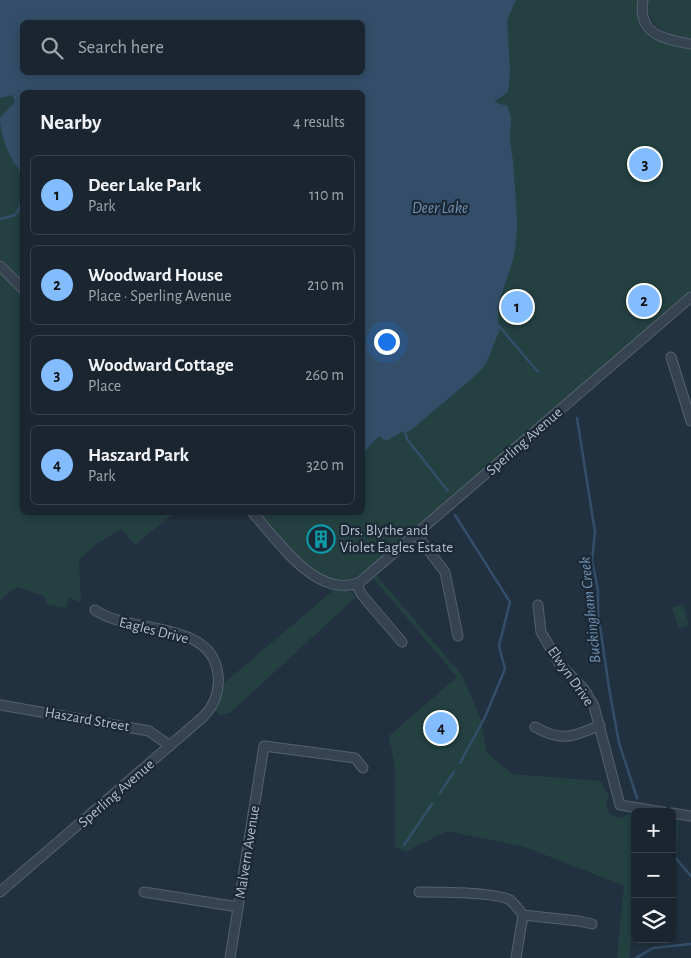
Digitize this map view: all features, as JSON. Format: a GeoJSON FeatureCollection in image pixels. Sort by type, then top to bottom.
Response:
{"type":"FeatureCollection","features":[{"type":"Feature","properties":{"kind":"street"},"geometry":{"type":"LineString","coordinates":[[642,0],[642,16],[652,31],[665,39],[691,44]]}},
{"type":"Feature","properties":{"kind":"street"},"geometry":{"type":"LineString","coordinates":[[0,266],[20,286]]}},
{"type":"Feature","properties":{"kind":"street","name":"Sperling Avenue"},"geometry":{"type":"LineString","coordinates":[[356,584],[691,297]]}},
{"type":"Feature","properties":{"kind":"street"},"geometry":{"type":"LineString","coordinates":[[671,357],[691,421]]}},
{"type":"Feature","properties":{"kind":"street"},"geometry":{"type":"LineString","coordinates":[[255,515],[312,576],[332,584],[356,584],[362,595],[402,642]]}},
{"type":"Feature","properties":{"kind":"street"},"geometry":{"type":"LineString","coordinates":[[416,534],[445,572],[458,636]]}},
{"type":"Feature","properties":{"kind":"street","name":"Elwyn Drive"},"geometry":{"type":"LineString","coordinates":[[538,606],[541,632],[559,663],[584,689],[594,706],[620,805],[638,808]]}},
{"type":"Feature","properties":{"kind":"street","name":"Eagles Drive"},"geometry":{"type":"LineString","coordinates":[[95,610],[111,620],[193,639],[205,648],[212,658],[218,671],[218,683]]}},
{"type":"Feature","properties":{"kind":"street","name":"Sperling Avenue"},"geometry":{"type":"LineString","coordinates":[[0,892],[208,713],[216,697],[218,683]]}},
{"type":"Feature","properties":{"kind":"street","name":"Haszard Street"},"geometry":{"type":"LineString","coordinates":[[0,705],[149,731],[170,746]]}},
{"type":"Feature","properties":{"kind":"street"},"geometry":{"type":"LineString","coordinates":[[535,727],[551,736],[575,736],[600,725]]}},
{"type":"Feature","properties":{"kind":"street","name":"Malvern Avenue"},"geometry":{"type":"LineString","coordinates":[[230,958],[264,746],[355,758],[363,768]]}},
{"type":"Feature","properties":{"kind":"street"},"geometry":{"type":"LineString","coordinates":[[676,814],[691,816]]}},
{"type":"Feature","properties":{"kind":"street"},"geometry":{"type":"LineString","coordinates":[[144,892],[238,908]]}},
{"type":"Feature","properties":{"kind":"street"},"geometry":{"type":"LineString","coordinates":[[419,892],[450,892],[503,898],[514,904],[523,915],[592,924]]}},
{"type":"Feature","properties":{"kind":"street"},"geometry":{"type":"LineString","coordinates":[[516,958],[523,915]]}},
{"type":"Feature","properties":{"kind":"green space"},"geometry":{"type":"Polygon","coordinates":[[[0,0],[638,0],[637,14],[639,24],[644,32],[659,41],[691,48],[691,291],[455,498],[449,500],[364,572],[349,579],[334,578],[320,572],[306,562],[292,550],[261,515],[365,515],[365,90],[20,90],[20,515],[172,515],[135,545],[121,529],[96,544],[79,560],[81,602],[68,598],[66,608],[48,605],[44,596],[17,587],[0,600],[0,0]]]}},
{"type":"Feature","properties":{"kind":"green space"},"geometry":{"type":"Polygon","coordinates":[[[647,0],[691,0],[691,38],[666,32],[654,24],[650,18],[647,0]]]}},
{"type":"Feature","properties":{"kind":"green space"},"geometry":{"type":"Polygon","coordinates":[[[376,575],[461,674],[480,716],[487,753],[513,774],[600,781],[609,796],[606,805],[610,814],[620,818],[631,814],[631,941],[629,958],[617,958],[624,886],[525,847],[447,831],[407,851],[395,848],[395,767],[389,736],[457,677],[373,578],[376,575]]]}},
{"type":"Feature","properties":{"kind":"green space"},"geometry":{"type":"Polygon","coordinates":[[[335,589],[348,590],[356,597],[230,713],[220,715],[215,710],[220,700],[224,683],[335,589]]]}},
{"type":"Feature","properties":{"kind":"green space"},"geometry":{"type":"Polygon","coordinates":[[[683,604],[689,625],[678,628],[672,608],[683,604]]]}},
{"type":"Feature","properties":{"kind":"green space"},"geometry":{"type":"Polygon","coordinates":[[[676,819],[679,819],[676,866],[676,819]]]}},
{"type":"Feature","properties":{"kind":"water","name":"Deer Lake"},"geometry":{"type":"Polygon","coordinates":[[[0,0],[516,0],[507,20],[510,72],[508,92],[494,102],[507,106],[511,118],[510,138],[517,231],[514,255],[502,292],[498,312],[500,329],[486,364],[476,375],[410,431],[402,432],[386,441],[379,436],[365,451],[365,90],[20,90],[20,170],[6,147],[0,125],[0,118],[15,102],[12,95],[0,98],[0,0]]]}},
{"type":"Feature","properties":{"kind":"waterway"},"geometry":{"type":"LineString","coordinates":[[0,219],[15,215],[20,207]]}},
{"type":"Feature","properties":{"kind":"waterway","name":"Buckingham Creek"},"geometry":{"type":"LineString","coordinates":[[499,326],[538,372]]}},
{"type":"Feature","properties":{"kind":"waterway","name":"Buckingham Creek"},"geometry":{"type":"LineString","coordinates":[[577,418],[595,532],[592,561],[598,590],[598,613],[610,694],[619,743],[637,798]]}},
{"type":"Feature","properties":{"kind":"waterway"},"geometry":{"type":"LineString","coordinates":[[404,429],[407,439],[448,491]]}},
{"type":"Feature","properties":{"kind":"waterway"},"geometry":{"type":"LineString","coordinates":[[455,515],[510,602],[499,646],[505,669],[485,717],[460,763]]}},
{"type":"Feature","properties":{"kind":"waterway"},"geometry":{"type":"LineString","coordinates":[[440,793],[454,772]]}},
{"type":"Feature","properties":{"kind":"waterway"},"geometry":{"type":"LineString","coordinates":[[404,845],[432,804]]}},
{"type":"Feature","properties":{"kind":"waterway","name":"Buckingham Creek"},"geometry":{"type":"LineString","coordinates":[[676,859],[691,876]]}},
{"type":"Feature","properties":{"kind":"waterway"},"geometry":{"type":"LineString","coordinates":[[636,958],[653,948],[691,944]]}},
{"type":"Feature","properties":{"kind":"place","name":"Woodward Cottage"},"geometry":{"type":"Point","coordinates":[645,164]}},
{"type":"Feature","properties":{"kind":"place","name":"Woodward House"},"geometry":{"type":"Point","coordinates":[644,301]}},
{"type":"Feature","properties":{"kind":"place","name":"Deer Lake Park"},"geometry":{"type":"Point","coordinates":[517,307]}},
{"type":"Feature","properties":{"kind":"place","name":"Drs. Blythe and Violet Eagles Estate"},"geometry":{"type":"Point","coordinates":[321,539]}},
{"type":"Feature","properties":{"kind":"place","name":"Haszard Park"},"geometry":{"type":"Point","coordinates":[441,728]}}]}
